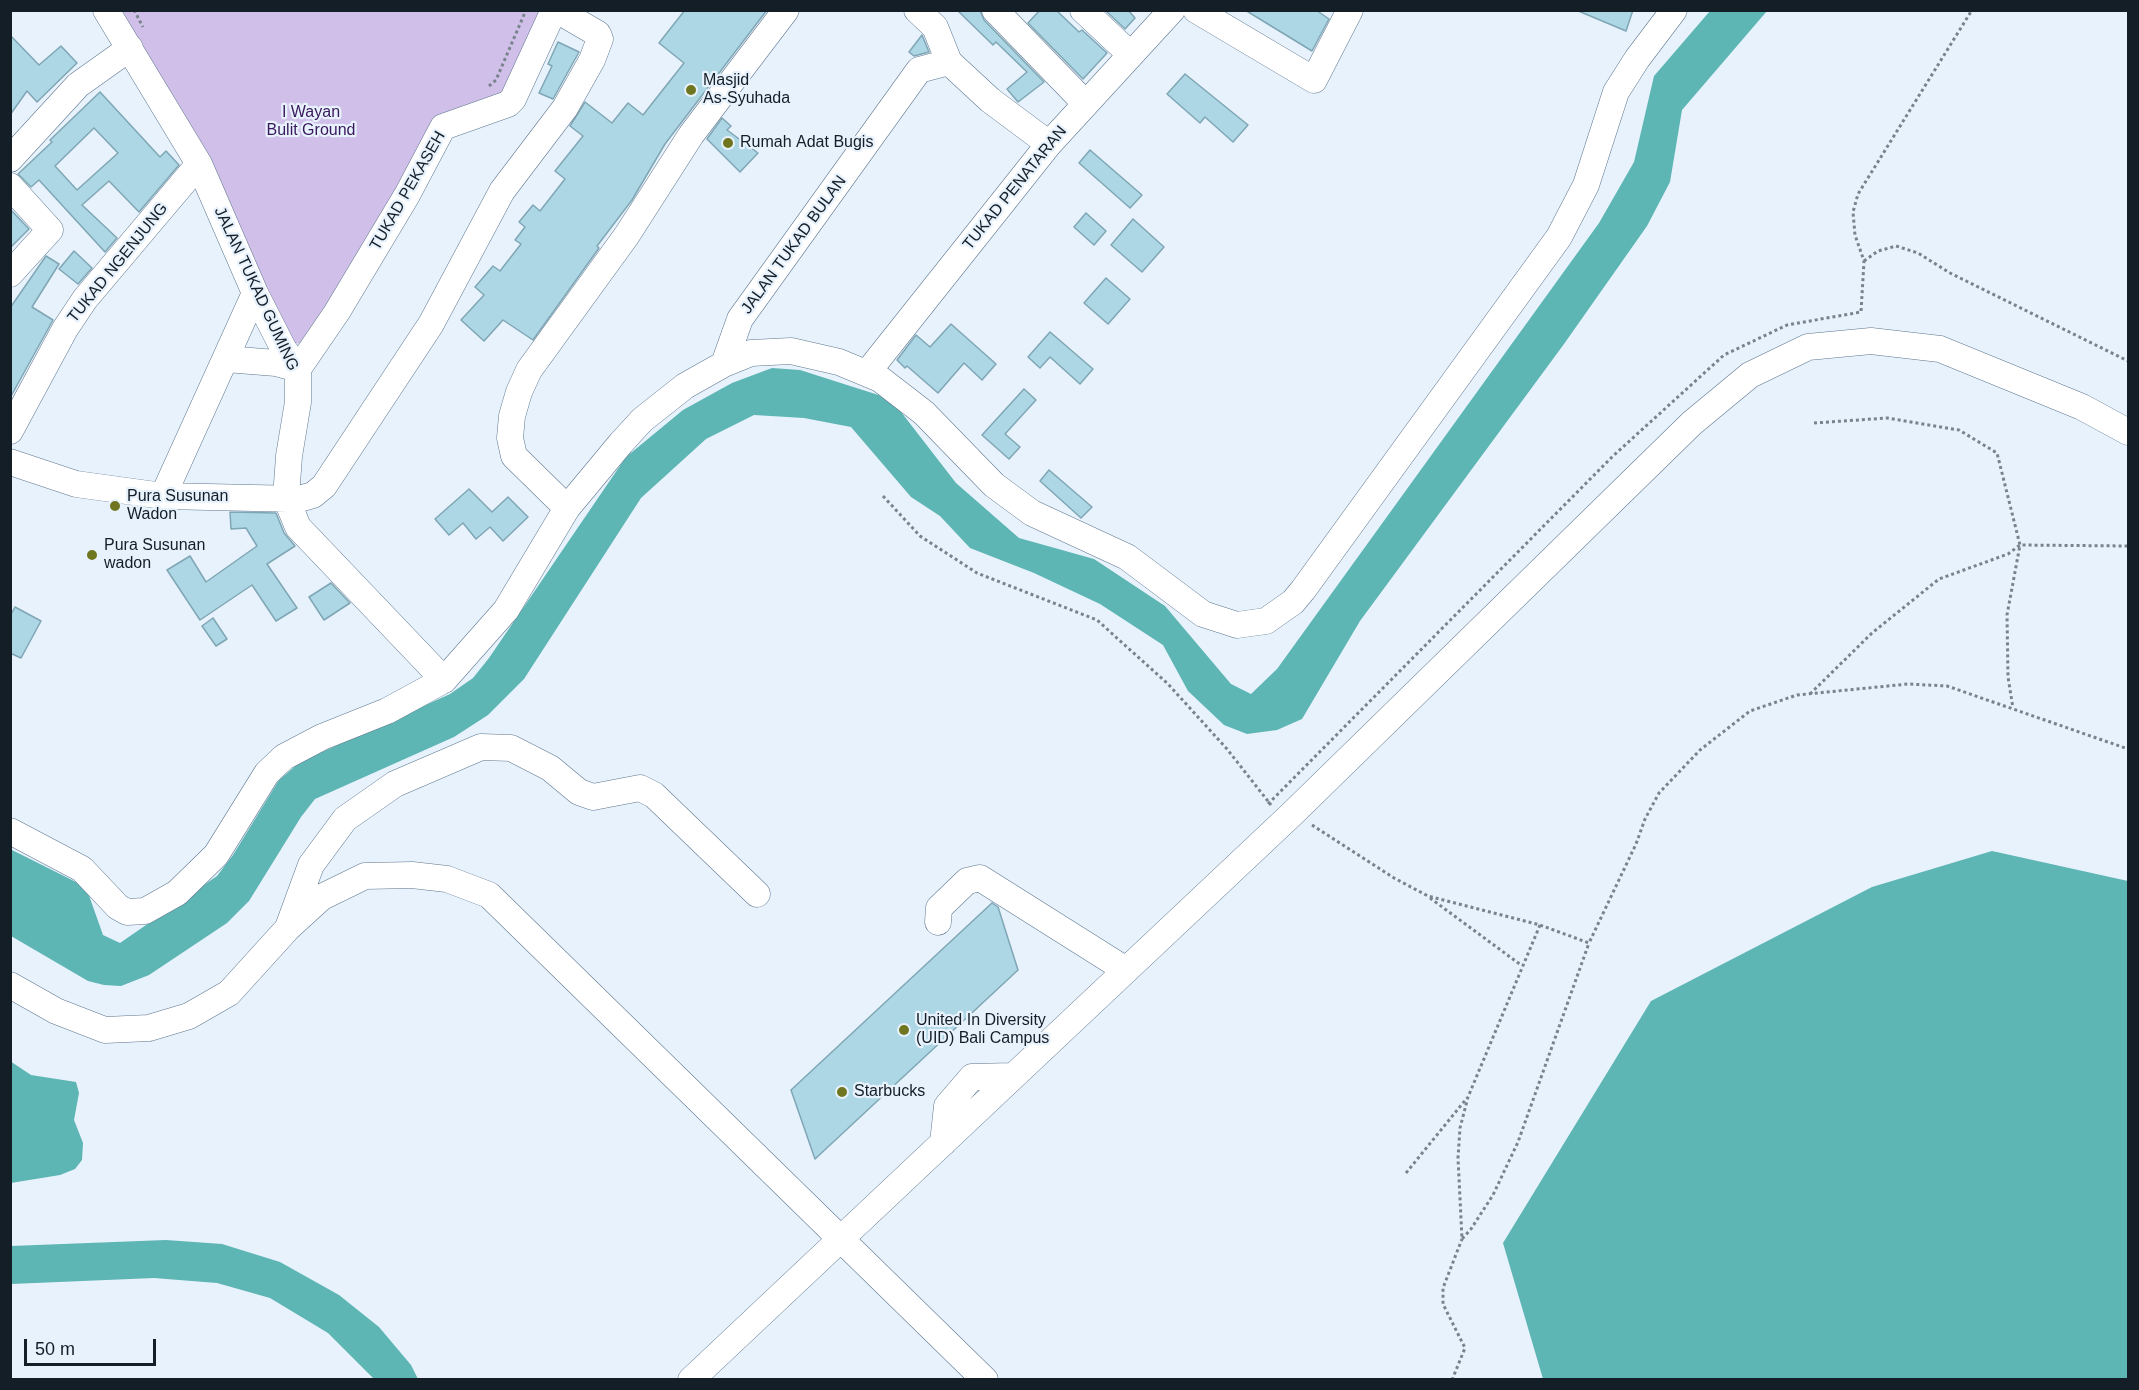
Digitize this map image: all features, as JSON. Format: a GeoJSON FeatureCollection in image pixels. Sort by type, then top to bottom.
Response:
{"type":"FeatureCollection","features":[{"type":"Feature","properties":{"kind":"street","name":"JALAN TUKAD GUMING"},"geometry":{"type":"LineString","coordinates":[[106,10],[139,42],[199,164],[255,293],[283,348],[298,369],[298,402],[289,456],[286,498],[298,527],[444,680]]}},
{"type":"Feature","properties":{"kind":"street"},"geometry":{"type":"LineString","coordinates":[[10,462],[76,484],[163,496],[299,499],[313,495],[324,486],[431,324],[502,191],[571,99],[592,60],[600,39],[598,34],[555,10]]}},
{"type":"Feature","properties":{"kind":"street","name":"TUKAD PEKASEH"},"geometry":{"type":"LineString","coordinates":[[298,369],[338,312],[407,195],[443,127],[508,104],[513,99],[555,10]]}},
{"type":"Feature","properties":{"kind":"street"},"geometry":{"type":"LineString","coordinates":[[567,508],[514,456],[510,438],[512,416],[519,392],[529,370],[627,235],[691,135],[786,10]]}},
{"type":"Feature","properties":{"kind":"street"},"geometry":{"type":"LineString","coordinates":[[917,10],[935,27],[950,62],[990,100],[1049,144]]}},
{"type":"Feature","properties":{"kind":"street"},"geometry":{"type":"LineString","coordinates":[[995,10],[1085,103]]}},
{"type":"Feature","properties":{"kind":"street"},"geometry":{"type":"LineString","coordinates":[[1083,10],[1130,54]]}},
{"type":"Feature","properties":{"kind":"street"},"geometry":{"type":"LineString","coordinates":[[1197,10],[1314,80],[1350,10]]}},
{"type":"Feature","properties":{"kind":"street"},"geometry":{"type":"LineString","coordinates":[[10,831],[82,870],[118,907],[127,912],[145,911],[177,893],[216,855],[267,772],[284,757],[322,737],[387,711],[444,680],[506,610],[567,508],[642,420],[685,386],[724,363],[751,353],[791,351],[839,362],[867,373],[911,402],[994,485],[1032,513],[1127,557],[1203,614],[1237,625],[1266,621],[1293,602],[1303,590],[1559,237],[1586,185],[1616,92],[1637,59],[1674,10]]}},
{"type":"Feature","properties":{"kind":"street","name":"TUKAD PENATARAN"},"geometry":{"type":"LineString","coordinates":[[867,373],[1049,144],[1130,54],[1160,15]]}},
{"type":"Feature","properties":{"kind":"street"},"geometry":{"type":"LineString","coordinates":[[10,159],[78,85],[139,42]]}},
{"type":"Feature","properties":{"kind":"street","name":"JALAN TUKAD BULAN"},"geometry":{"type":"LineString","coordinates":[[724,363],[740,319],[919,70],[950,62]]}},
{"type":"Feature","properties":{"kind":"street","name":"TUKAD NGENJUNG"},"geometry":{"type":"LineString","coordinates":[[10,431],[65,329],[85,300],[199,164]]}},
{"type":"Feature","properties":{"kind":"street"},"geometry":{"type":"LineString","coordinates":[[10,186],[50,230],[10,274]]}},
{"type":"Feature","properties":{"kind":"street"},"geometry":{"type":"LineString","coordinates":[[163,496],[255,293]]}},
{"type":"Feature","properties":{"kind":"street"},"geometry":{"type":"LineString","coordinates":[[691,1380],[1293,813],[1692,423],[1750,375],[1808,347],[1870,341],[1940,349],[2082,407],[2128,432]]}},
{"type":"Feature","properties":{"kind":"street"},"geometry":{"type":"LineString","coordinates":[[226,359],[276,363],[298,369]]}},
{"type":"Feature","properties":{"kind":"street"},"geometry":{"type":"LineString","coordinates":[[288,928],[311,865],[345,819],[395,784],[482,747],[511,748],[550,768],[579,792],[593,797],[640,788],[654,795],[757,894]]}},
{"type":"Feature","properties":{"kind":"street"},"geometry":{"type":"LineString","coordinates":[[10,985],[56,1011],[105,1030],[149,1028],[189,1016],[229,993],[288,928],[322,897],[365,876],[412,875],[447,879],[489,895],[985,1380]]}},
{"type":"Feature","properties":{"kind":"street"},"geometry":{"type":"LineString","coordinates":[[938,922],[939,908],[967,881],[980,878],[1126,970]]}},
{"type":"Feature","properties":{"kind":"path"},"geometry":{"type":"LineString","coordinates":[[134,10],[139,42]]}},
{"type":"Feature","properties":{"kind":"path"},"geometry":{"type":"LineString","coordinates":[[487,89],[496,80],[526,10]]}},
{"type":"Feature","properties":{"kind":"path"},"geometry":{"type":"LineString","coordinates":[[1268,804],[1613,456],[1724,355],[1787,325],[1861,312],[1864,261],[1856,235],[1853,212],[1858,194],[1972,10]]}},
{"type":"Feature","properties":{"kind":"path"},"geometry":{"type":"LineString","coordinates":[[1864,261],[1878,251],[1896,246],[1918,253],[1950,273],[2128,361]]}},
{"type":"Feature","properties":{"kind":"path"},"geometry":{"type":"LineString","coordinates":[[1814,423],[1887,418],[1959,430],[1997,453],[2020,545],[2007,615],[2008,677],[2013,708]]}},
{"type":"Feature","properties":{"kind":"path"},"geometry":{"type":"LineString","coordinates":[[883,496],[920,536],[977,573],[1097,620],[1168,684],[1227,749],[1268,804],[1293,813],[1394,878],[1428,896],[1521,966]]}},
{"type":"Feature","properties":{"kind":"path"},"geometry":{"type":"LineString","coordinates":[[1810,693],[1872,633],[1939,579],[2008,554],[2020,545],[2128,546]]}},
{"type":"Feature","properties":{"kind":"path"},"geometry":{"type":"LineString","coordinates":[[1452,1380],[1465,1348],[1443,1304],[1443,1288],[1462,1239],[1472,1229],[1493,1195],[1518,1142],[1589,943],[1636,844],[1645,819],[1659,793],[1700,750],[1738,718],[1750,711],[1797,695],[1908,684],[1947,686],[2128,749]]}},
{"type":"Feature","properties":{"kind":"path"},"geometry":{"type":"LineString","coordinates":[[1428,896],[1540,925],[1589,943]]}},
{"type":"Feature","properties":{"kind":"path"},"geometry":{"type":"LineString","coordinates":[[1462,1239],[1458,1158],[1460,1128],[1468,1097],[1540,925]]}},
{"type":"Feature","properties":{"kind":"path"},"geometry":{"type":"LineString","coordinates":[[1406,1173],[1468,1097]]}},
{"type":"Feature","properties":{"kind":"green space","name":"I Wayan Bulit Ground"},"geometry":{"type":"Polygon","coordinates":[[[121,11],[541,11],[507,94],[442,117],[305,344],[294,343],[286,338],[206,162],[121,11]]]}},
{"type":"Feature","properties":{"kind":"shaded area"},"geometry":{"type":"Polygon","coordinates":[[[1710,11],[1767,11],[1682,110],[1670,182],[1647,226],[1564,344],[1360,621],[1302,719],[1277,730],[1247,734],[1224,725],[1188,691],[1163,645],[1100,604],[1034,573],[970,548],[940,516],[911,497],[851,427],[804,418],[754,415],[706,439],[641,498],[524,679],[488,715],[454,737],[315,799],[301,817],[249,901],[227,923],[149,975],[121,986],[88,981],[11,936],[10,849],[86,887],[103,935],[120,943],[217,876],[233,855],[279,780],[300,762],[450,694],[473,678],[626,457],[683,410],[732,383],[772,368],[800,370],[891,399],[956,483],[1019,538],[1094,559],[1165,606],[1231,684],[1251,694],[1277,669],[1599,223],[1634,162],[1654,76],[1710,11]]]}},
{"type":"Feature","properties":{"kind":"shaded area"},"geometry":{"type":"Polygon","coordinates":[[[1992,851],[2128,881],[2128,1379],[1543,1379],[1503,1243],[1651,1001],[1872,887],[1992,851]]]}},
{"type":"Feature","properties":{"kind":"shaded area"},"geometry":{"type":"Polygon","coordinates":[[[10,1061],[31,1075],[76,1082],[79,1093],[74,1120],[83,1143],[82,1160],[75,1169],[60,1175],[11,1183],[10,1061]]]}},
{"type":"Feature","properties":{"kind":"shaded area"},"geometry":{"type":"Polygon","coordinates":[[[166,1240],[222,1244],[280,1262],[339,1295],[379,1327],[411,1365],[418,1379],[374,1379],[328,1333],[270,1298],[217,1283],[154,1278],[11,1284],[11,1246],[166,1240]]]}},
{"type":"Feature","properties":{"kind":"building"},"geometry":{"type":"Polygon","coordinates":[[[685,10],[767,10],[665,144],[632,200],[597,246],[599,248],[533,340],[503,320],[484,341],[461,320],[484,295],[475,287],[493,266],[500,271],[521,244],[515,240],[525,227],[519,222],[533,205],[540,211],[565,179],[555,171],[583,136],[570,126],[585,102],[612,123],[628,103],[643,115],[684,63],[659,43],[685,10]]]}},
{"type":"Feature","properties":{"kind":"building"},"geometry":{"type":"Polygon","coordinates":[[[957,10],[980,10],[984,20],[1044,82],[1018,102],[1007,89],[1027,72],[996,42],[993,45],[957,10]]]}},
{"type":"Feature","properties":{"kind":"building"},"geometry":{"type":"Polygon","coordinates":[[[1040,10],[1056,10],[1079,32],[1082,30],[1107,53],[1083,79],[1028,23],[1040,10]]]}},
{"type":"Feature","properties":{"kind":"building"},"geometry":{"type":"Polygon","coordinates":[[[1105,10],[1128,10],[1135,18],[1125,29],[1105,10]]]}},
{"type":"Feature","properties":{"kind":"building"},"geometry":{"type":"Polygon","coordinates":[[[1245,10],[1316,10],[1329,19],[1312,51],[1245,10]]]}},
{"type":"Feature","properties":{"kind":"building"},"geometry":{"type":"Polygon","coordinates":[[[1576,10],[1633,10],[1626,31],[1576,10]]]}},
{"type":"Feature","properties":{"kind":"building"},"geometry":{"type":"Polygon","coordinates":[[[10,35],[39,65],[61,46],[77,63],[37,102],[27,91],[10,115],[10,35]]]}},
{"type":"Feature","properties":{"kind":"building"},"geometry":{"type":"Polygon","coordinates":[[[922,35],[929,52],[914,56],[909,52],[922,35]]]}},
{"type":"Feature","properties":{"kind":"building"},"geometry":{"type":"Polygon","coordinates":[[[558,42],[579,52],[553,99],[539,93],[552,66],[548,64],[558,42]]]}},
{"type":"Feature","properties":{"kind":"building"},"geometry":{"type":"Polygon","coordinates":[[[1185,74],[1248,125],[1233,142],[1205,117],[1200,123],[1167,94],[1185,74]]]}},
{"type":"Feature","properties":{"kind":"building"},"geometry":{"type":"Polygon","coordinates":[[[100,92],[160,157],[166,151],[179,165],[139,212],[109,181],[82,205],[117,238],[105,252],[39,180],[31,187],[18,174],[52,142],[50,140],[100,92]],[[94,128],[55,166],[77,190],[118,153],[94,128]]]}},
{"type":"Feature","properties":{"kind":"building","name":"Rumah Adat Bugis"},"geometry":{"type":"Polygon","coordinates":[[[722,118],[731,126],[727,130],[758,153],[740,172],[707,139],[722,118]]]}},
{"type":"Feature","properties":{"kind":"building"},"geometry":{"type":"Polygon","coordinates":[[[1090,150],[1142,195],[1130,208],[1079,163],[1090,150]]]}},
{"type":"Feature","properties":{"kind":"building"},"geometry":{"type":"Polygon","coordinates":[[[10,209],[29,229],[10,248],[10,209]]]}},
{"type":"Feature","properties":{"kind":"building"},"geometry":{"type":"Polygon","coordinates":[[[1086,213],[1106,231],[1094,245],[1074,227],[1086,213]]]}},
{"type":"Feature","properties":{"kind":"building"},"geometry":{"type":"Polygon","coordinates":[[[1133,219],[1164,247],[1142,272],[1111,245],[1133,219]]]}},
{"type":"Feature","properties":{"kind":"building"},"geometry":{"type":"Polygon","coordinates":[[[74,251],[92,268],[78,284],[59,269],[74,251]]]}},
{"type":"Feature","properties":{"kind":"building"},"geometry":{"type":"Polygon","coordinates":[[[46,256],[59,264],[32,307],[53,320],[10,398],[10,308],[46,256]]]}},
{"type":"Feature","properties":{"kind":"building"},"geometry":{"type":"Polygon","coordinates":[[[1106,278],[1130,299],[1108,324],[1084,303],[1106,278]]]}},
{"type":"Feature","properties":{"kind":"building"},"geometry":{"type":"Polygon","coordinates":[[[951,324],[996,364],[982,380],[964,363],[938,393],[897,360],[916,335],[930,347],[951,324]]]}},
{"type":"Feature","properties":{"kind":"building"},"geometry":{"type":"Polygon","coordinates":[[[1050,332],[1093,369],[1080,384],[1050,357],[1040,368],[1028,357],[1050,332]]]}},
{"type":"Feature","properties":{"kind":"building"},"geometry":{"type":"Polygon","coordinates":[[[1024,389],[1036,400],[1005,434],[1020,447],[1009,459],[982,435],[1024,389]]]}},
{"type":"Feature","properties":{"kind":"building"},"geometry":{"type":"Polygon","coordinates":[[[1049,470],[1092,507],[1081,518],[1040,481],[1049,470]]]}},
{"type":"Feature","properties":{"kind":"building"},"geometry":{"type":"Polygon","coordinates":[[[469,489],[492,512],[508,497],[528,517],[503,541],[490,527],[476,539],[463,523],[449,535],[435,519],[469,489]]]}},
{"type":"Feature","properties":{"kind":"building"},"geometry":{"type":"Polygon","coordinates":[[[230,512],[276,513],[284,533],[295,546],[267,564],[297,608],[276,621],[252,585],[200,620],[167,570],[190,556],[206,582],[257,546],[246,528],[231,529],[230,512]]]}},
{"type":"Feature","properties":{"kind":"building"},"geometry":{"type":"Polygon","coordinates":[[[331,583],[350,603],[324,620],[309,597],[331,583]]]}},
{"type":"Feature","properties":{"kind":"building"},"geometry":{"type":"Polygon","coordinates":[[[15,607],[41,621],[21,658],[10,653],[10,616],[15,607]]]}},
{"type":"Feature","properties":{"kind":"building"},"geometry":{"type":"Polygon","coordinates":[[[213,618],[227,639],[216,646],[202,626],[213,618]]]}},
{"type":"Feature","properties":{"kind":"building","name":"United In Diversity (UID) Bali Campus"},"geometry":{"type":"Polygon","coordinates":[[[992,903],[998,907],[1018,970],[815,1159],[791,1090],[992,903]]]}},
{"type":"Feature","properties":{"kind":"place","name":"Masjid As-Syuhada"},"geometry":{"type":"Point","coordinates":[691,90]}},
{"type":"Feature","properties":{"kind":"place","name":"Rumah Adat Bugis"},"geometry":{"type":"Point","coordinates":[728,143]}},
{"type":"Feature","properties":{"kind":"place","name":"Pura Susunan Wadon"},"geometry":{"type":"Point","coordinates":[115,506]}},
{"type":"Feature","properties":{"kind":"place","name":"Pura Susunan wadon"},"geometry":{"type":"Point","coordinates":[92,555]}},
{"type":"Feature","properties":{"kind":"place","name":"United In Diversity (UID) Bali Campus"},"geometry":{"type":"Point","coordinates":[904,1030]}},
{"type":"Feature","properties":{"kind":"place","name":"Starbucks"},"geometry":{"type":"Point","coordinates":[842,1092]}}]}
